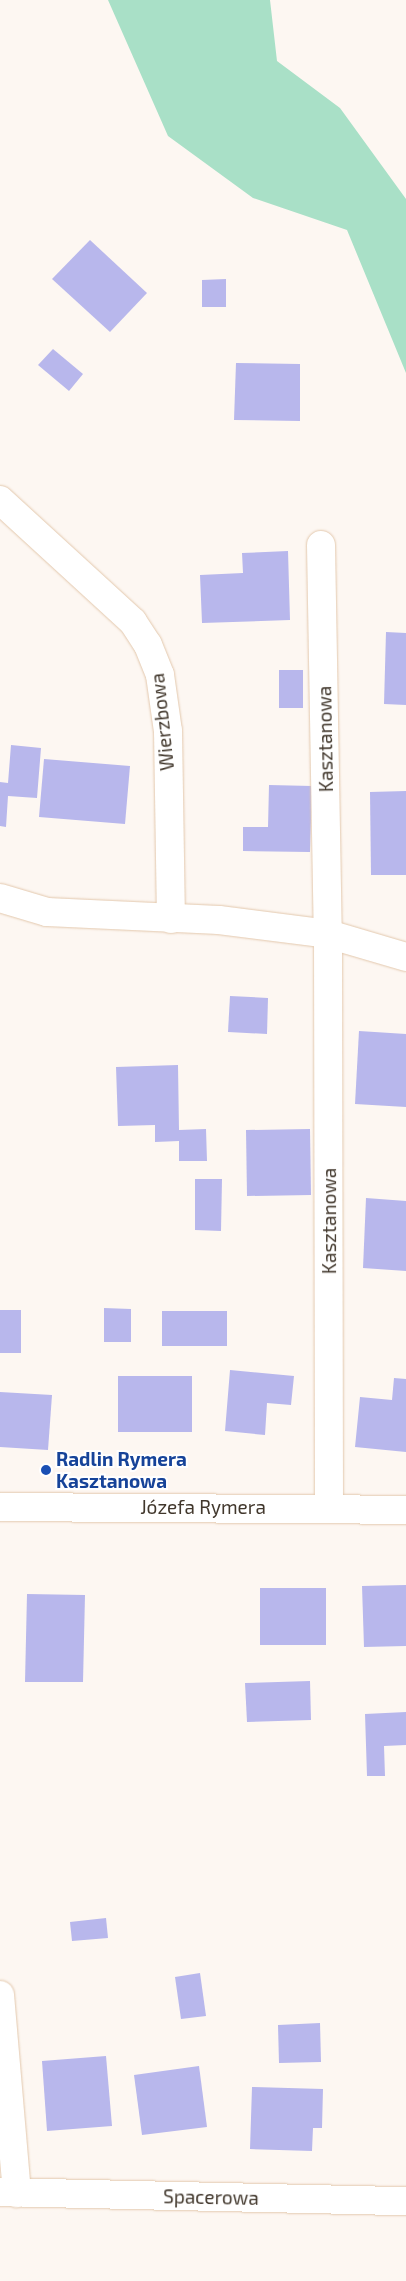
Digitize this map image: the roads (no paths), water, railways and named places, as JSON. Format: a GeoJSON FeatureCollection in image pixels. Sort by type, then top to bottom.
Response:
{"type":"FeatureCollection","features":[{"type":"Feature","properties":{"kind":"street","name":"Wierzbowa"},"geometry":{"type":"LineString","coordinates":[[0,500],[133,622],[148,645],[160,675],[168,731],[171,919]]}},
{"type":"Feature","properties":{"kind":"street","name":"Kasztanowa"},"geometry":{"type":"LineString","coordinates":[[321,544],[328,934],[329,1508]]}},
{"type":"Feature","properties":{"kind":"street"},"geometry":{"type":"LineString","coordinates":[[0,898],[47,912],[219,920],[328,934],[406,957]]}},
{"type":"Feature","properties":{"kind":"street","name":"Józefa Rymera"},"geometry":{"type":"LineString","coordinates":[[0,1506],[406,1510]]}},
{"type":"Feature","properties":{"kind":"street","name":"Spacerowa"},"geometry":{"type":"LineString","coordinates":[[0,1995],[8,2193],[406,2200]]}},
{"type":"Feature","properties":{"kind":"place","name":"Radlin Rymera Kasztanowa"},"geometry":{"type":"Point","coordinates":[46,1470]}}]}
